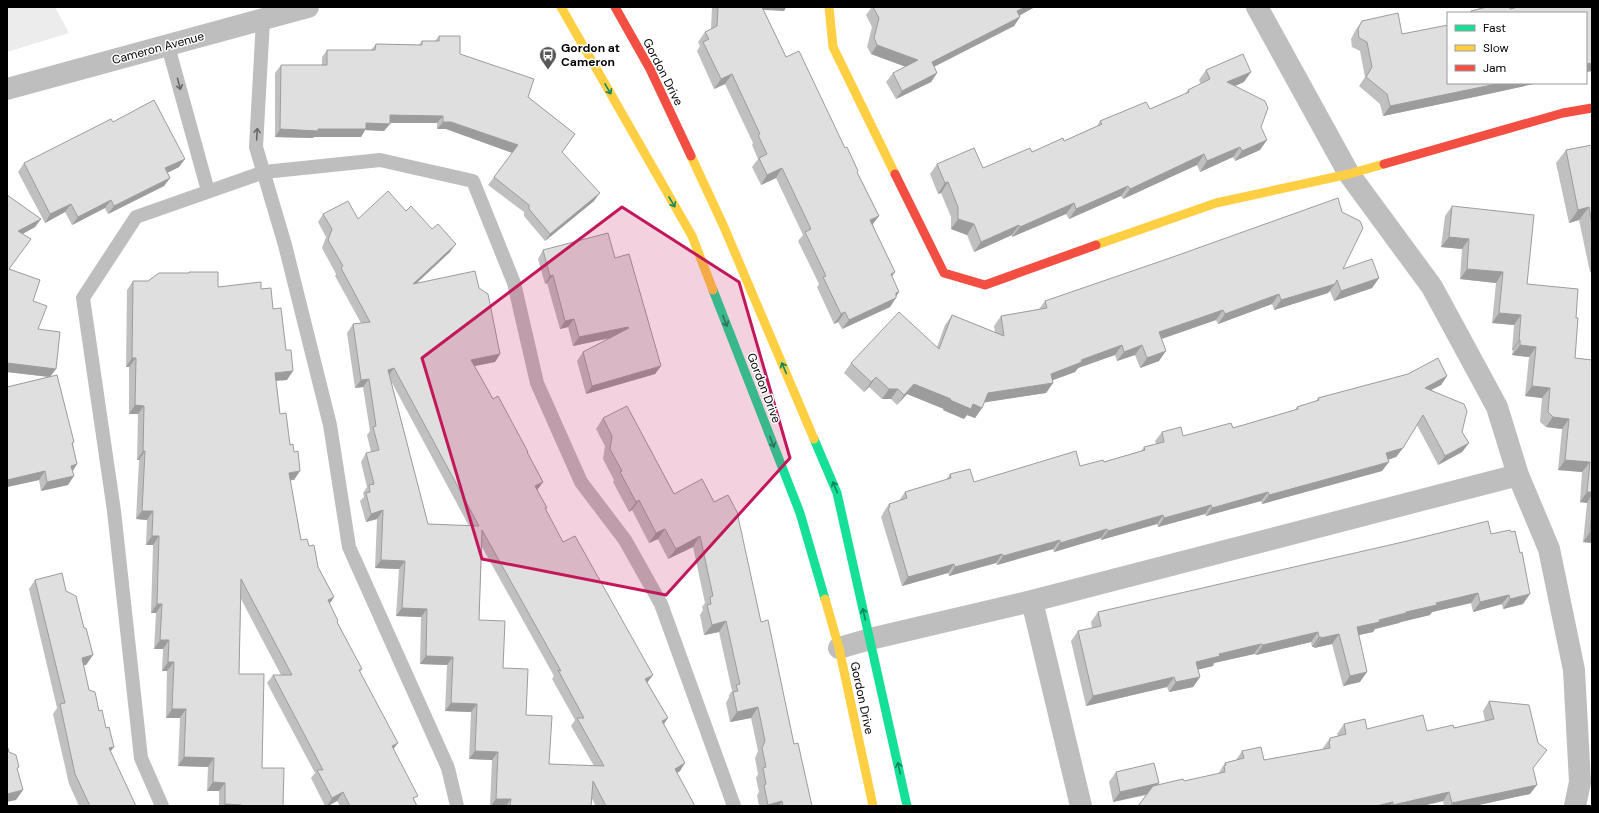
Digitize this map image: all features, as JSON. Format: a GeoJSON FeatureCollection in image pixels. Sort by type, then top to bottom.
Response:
{"type":"FeatureCollection","features":[{"type":"Feature","properties":{"kind":"main road","name":"Gordon Drive"},"geometry":{"type":"LineString","coordinates":[[561,7],[692,236],[800,514],[839,648],[873,806]]}},
{"type":"Feature","properties":{"kind":"main road","name":"Gordon Drive"},"geometry":{"type":"LineString","coordinates":[[615,7],[650,69],[724,227],[837,493],[907,806]]}},
{"type":"Feature","properties":{"kind":"main road"},"geometry":{"type":"LineString","coordinates":[[829,7],[833,47],[944,273],[984,285],[1216,203],[1349,174],[1563,113],[1592,108]]}},
{"type":"Feature","properties":{"kind":"street","name":"Cameron Avenue"},"geometry":{"type":"LineString","coordinates":[[7,89],[308,7]]}},
{"type":"Feature","properties":{"kind":"street"},"geometry":{"type":"LineString","coordinates":[[1257,7],[1349,174],[1432,287],[1497,407],[1518,475],[1549,549],[1574,670],[1580,782],[1575,806]]}},
{"type":"Feature","properties":{"kind":"street"},"geometry":{"type":"LineString","coordinates":[[839,648],[870,639],[1032,601],[1518,475]]}},
{"type":"Feature","properties":{"kind":"street"},"geometry":{"type":"LineString","coordinates":[[1032,601],[1081,806]]}},
{"type":"Feature","properties":{"kind":"lane"},"geometry":{"type":"LineString","coordinates":[[263,20],[256,147],[285,246],[330,425],[349,547],[448,768],[457,806]]}},
{"type":"Feature","properties":{"kind":"lane"},"geometry":{"type":"LineString","coordinates":[[168,46],[208,191]]}},
{"type":"Feature","properties":{"kind":"lane"},"geometry":{"type":"LineString","coordinates":[[162,806],[141,758],[114,511],[83,298],[136,217],[264,172],[380,160],[473,181],[514,283],[537,383],[581,482],[625,540],[661,604],[734,806]]}},
{"type":"Feature","properties":{"kind":"highlighted area"},"geometry":{"type":"Polygon","coordinates":[[[622,207],[739,282],[790,458],[666,595],[482,559],[422,358],[622,207]]]}},
{"type":"Feature","properties":{"kind":"shaded area"},"geometry":{"type":"Polygon","coordinates":[[[7,7],[55,7],[69,33],[7,52],[7,7]]]}},
{"type":"Feature","properties":{"kind":"building"},"geometry":{"type":"Polygon","coordinates":[[[718,7],[762,7],[786,57],[799,51],[845,148],[847,147],[858,171],[857,172],[879,216],[870,220],[895,272],[891,274],[899,292],[896,293],[896,298],[849,320],[845,312],[841,314],[823,277],[826,276],[805,232],[811,229],[782,168],[767,175],[759,158],[767,154],[758,135],[760,134],[732,74],[721,79],[703,42],[709,39],[705,32],[717,26],[718,7]]]}},
{"type":"Feature","properties":{"kind":"building"},"geometry":{"type":"Polygon","coordinates":[[[873,7],[1025,7],[1017,11],[1020,17],[932,62],[937,73],[902,91],[893,73],[918,60],[877,45],[874,38],[879,18],[873,7]]]}},
{"type":"Feature","properties":{"kind":"building"},"geometry":{"type":"Polygon","coordinates":[[[1487,7],[1510,7],[1510,9],[1518,7],[1592,7],[1592,63],[1587,64],[1587,12],[1471,11],[1487,7]]]}},
{"type":"Feature","properties":{"kind":"building"},"geometry":{"type":"Polygon","coordinates":[[[1398,13],[1402,34],[1447,25],[1447,84],[1496,84],[1390,106],[1387,94],[1366,77],[1372,67],[1367,42],[1359,38],[1358,29],[1362,21],[1398,13]]]}},
{"type":"Feature","properties":{"kind":"building"},"geometry":{"type":"Polygon","coordinates":[[[439,36],[460,36],[460,54],[534,79],[528,97],[575,134],[562,152],[600,193],[550,234],[529,209],[529,205],[494,177],[518,145],[451,122],[443,122],[443,116],[390,115],[390,124],[366,123],[366,129],[318,129],[318,131],[280,129],[281,65],[327,65],[327,50],[375,50],[376,44],[422,45],[422,41],[439,41],[439,36]]]}},
{"type":"Feature","properties":{"kind":"building"},"geometry":{"type":"Polygon","coordinates":[[[1243,54],[1251,72],[1227,82],[1265,101],[1268,108],[1261,127],[1267,140],[1242,151],[1240,147],[1207,161],[1204,154],[1130,189],[1128,186],[1076,209],[1074,203],[1020,227],[1019,225],[981,242],[974,224],[958,219],[958,207],[948,182],[945,183],[937,164],[974,148],[983,168],[1030,148],[1032,152],[1063,138],[1064,141],[1102,124],[1100,121],[1146,102],[1150,109],[1189,92],[1188,90],[1210,79],[1206,70],[1243,54]]]}},
{"type":"Feature","properties":{"kind":"building"},"geometry":{"type":"Polygon","coordinates":[[[154,100],[185,159],[165,168],[170,178],[114,206],[111,200],[78,217],[71,204],[50,214],[24,163],[111,119],[113,122],[154,100]]]}},
{"type":"Feature","properties":{"kind":"building"},"geometry":{"type":"Polygon","coordinates":[[[1592,145],[1592,224],[1589,207],[1578,210],[1566,150],[1592,145]]]}},
{"type":"Feature","properties":{"kind":"building"},"geometry":{"type":"Polygon","coordinates":[[[388,191],[406,211],[411,206],[432,229],[438,224],[456,244],[413,284],[475,271],[479,288],[488,294],[500,354],[471,360],[493,399],[498,396],[528,452],[543,482],[535,486],[563,542],[575,536],[653,675],[645,679],[668,718],[662,721],[685,763],[675,769],[695,806],[606,806],[593,781],[591,806],[510,806],[511,799],[496,799],[498,752],[475,751],[477,704],[451,703],[453,657],[426,656],[427,609],[402,608],[405,561],[381,560],[383,510],[371,514],[366,493],[370,492],[369,485],[374,484],[366,453],[379,450],[373,427],[376,426],[369,379],[361,380],[353,324],[370,322],[341,268],[343,266],[328,240],[332,229],[323,214],[348,201],[358,219],[388,191]],[[394,368],[388,370],[428,524],[479,526],[394,368]],[[482,530],[479,620],[505,621],[503,668],[528,669],[526,715],[552,716],[549,764],[604,766],[577,718],[584,718],[558,670],[561,671],[482,530]]]}},
{"type":"Feature","properties":{"kind":"building"},"geometry":{"type":"Polygon","coordinates":[[[7,195],[41,219],[18,231],[31,239],[9,269],[40,280],[33,301],[47,306],[38,329],[60,332],[56,369],[7,363],[7,195]]]}},
{"type":"Feature","properties":{"kind":"building"},"geometry":{"type":"Polygon","coordinates":[[[1338,198],[1342,212],[1360,221],[1363,228],[1343,269],[1372,259],[1379,278],[1341,291],[1337,280],[1335,284],[1281,300],[1279,294],[1225,314],[1223,310],[1159,332],[1166,351],[1147,358],[1142,345],[1124,352],[1122,345],[1081,360],[1082,362],[1051,374],[1053,383],[988,393],[982,408],[973,404],[971,409],[914,384],[904,395],[898,389],[889,389],[876,377],[871,382],[851,363],[899,312],[939,349],[952,315],[1004,336],[1001,316],[1047,308],[1045,301],[1338,198]]]}},
{"type":"Feature","properties":{"kind":"building"},"geometry":{"type":"Polygon","coordinates":[[[1452,206],[1534,215],[1527,284],[1578,289],[1576,318],[1578,318],[1575,358],[1592,360],[1592,492],[1587,492],[1590,462],[1565,460],[1569,419],[1553,417],[1548,412],[1550,388],[1532,386],[1536,347],[1520,345],[1521,315],[1499,313],[1503,272],[1467,269],[1469,239],[1449,237],[1452,206]]]}},
{"type":"Feature","properties":{"kind":"building"},"geometry":{"type":"Polygon","coordinates":[[[608,233],[615,258],[629,254],[661,366],[592,386],[583,352],[629,328],[579,337],[574,319],[565,321],[553,275],[550,276],[543,250],[608,233]]]}},
{"type":"Feature","properties":{"kind":"building"},"geometry":{"type":"Polygon","coordinates":[[[218,272],[218,287],[261,282],[261,289],[271,288],[273,309],[281,308],[286,350],[291,350],[293,371],[275,373],[280,414],[286,413],[290,445],[293,444],[294,452],[298,451],[300,471],[289,473],[301,540],[307,539],[309,546],[314,545],[318,567],[334,597],[328,600],[338,621],[337,622],[362,669],[359,670],[398,743],[392,746],[418,796],[413,798],[417,806],[350,806],[343,792],[332,798],[317,770],[323,770],[273,675],[292,675],[241,579],[239,674],[264,674],[262,768],[284,768],[283,806],[242,806],[225,804],[225,783],[213,782],[214,758],[184,757],[186,709],[172,709],[174,662],[168,662],[169,640],[160,640],[162,604],[157,604],[159,536],[152,536],[153,511],[142,511],[145,451],[143,451],[144,406],[135,405],[136,358],[132,358],[133,281],[148,281],[159,273],[218,272]]]}},
{"type":"Feature","properties":{"kind":"building"},"geometry":{"type":"Polygon","coordinates":[[[1438,358],[1447,376],[1425,388],[1464,404],[1467,411],[1462,432],[1469,443],[1445,456],[1423,415],[1403,448],[1386,453],[1389,462],[1269,495],[1268,492],[1212,508],[1211,505],[1164,518],[1163,515],[1060,543],[1060,540],[1003,556],[1002,554],[955,567],[954,564],[908,577],[888,508],[890,507],[889,504],[907,498],[905,492],[951,478],[950,474],[970,469],[974,482],[1076,451],[1080,466],[1103,460],[1104,462],[1145,450],[1144,447],[1164,442],[1162,432],[1181,427],[1183,436],[1231,423],[1233,428],[1298,409],[1297,407],[1319,400],[1318,398],[1408,374],[1438,358]]]}},
{"type":"Feature","properties":{"kind":"building"},"geometry":{"type":"Polygon","coordinates":[[[57,375],[74,442],[72,443],[77,464],[71,466],[74,476],[47,482],[45,471],[7,480],[7,387],[57,375]]]}},
{"type":"Feature","properties":{"kind":"building"},"geometry":{"type":"Polygon","coordinates":[[[627,406],[674,494],[702,479],[714,502],[728,495],[737,512],[761,622],[768,620],[794,744],[798,743],[812,806],[783,806],[782,801],[768,805],[764,785],[766,784],[763,768],[766,767],[762,748],[765,741],[758,707],[737,712],[733,692],[738,691],[736,685],[740,684],[726,621],[712,625],[707,605],[711,604],[710,597],[713,596],[700,536],[676,549],[665,529],[656,533],[639,500],[636,502],[610,449],[612,436],[603,418],[627,406]]]}},
{"type":"Feature","properties":{"kind":"building"},"geometry":{"type":"Polygon","coordinates":[[[1592,511],[1592,532],[1590,532],[1592,511]]]}},
{"type":"Feature","properties":{"kind":"building"},"geometry":{"type":"Polygon","coordinates":[[[1488,521],[1491,534],[1510,530],[1511,532],[1515,531],[1520,553],[1522,552],[1530,594],[1510,599],[1509,595],[1480,602],[1478,593],[1436,603],[1437,605],[1406,612],[1379,620],[1380,622],[1357,627],[1367,672],[1350,676],[1339,634],[1321,638],[1319,637],[1318,632],[1219,654],[1220,656],[1196,662],[1200,677],[1176,682],[1174,677],[1093,696],[1078,631],[1101,626],[1098,612],[1488,521]]]}},
{"type":"Feature","properties":{"kind":"building"},"geometry":{"type":"Polygon","coordinates":[[[62,573],[66,591],[76,596],[93,655],[82,658],[89,690],[95,692],[99,711],[102,710],[106,728],[109,727],[114,747],[109,748],[136,806],[90,806],[75,774],[60,704],[65,703],[35,580],[62,573]]]}},
{"type":"Feature","properties":{"kind":"building"},"geometry":{"type":"Polygon","coordinates":[[[1489,701],[1529,705],[1538,743],[1547,750],[1533,768],[1537,785],[1452,803],[1449,792],[1393,805],[1393,802],[1376,806],[1138,806],[1153,786],[1225,772],[1225,763],[1244,758],[1242,751],[1261,747],[1264,760],[1330,748],[1330,738],[1346,734],[1344,724],[1365,719],[1367,729],[1423,715],[1427,731],[1453,725],[1454,728],[1494,719],[1489,701]]]}},
{"type":"Feature","properties":{"kind":"building"},"geometry":{"type":"Polygon","coordinates":[[[7,745],[9,752],[16,755],[19,767],[17,768],[23,790],[7,794],[7,745]]]}},
{"type":"Feature","properties":{"kind":"building"},"geometry":{"type":"Polygon","coordinates":[[[1154,763],[1159,783],[1120,792],[1116,772],[1154,763]]]}},
{"type":"Feature","properties":{"kind":"traffic: fast"},"geometry":{"type":"LineString","coordinates":[[713,290],[800,513],[825,599]]}},
{"type":"Feature","properties":{"kind":"traffic: fast"},"geometry":{"type":"LineString","coordinates":[[814,439],[837,493],[907,806]]}},
{"type":"Feature","properties":{"kind":"traffic: slow"},"geometry":{"type":"LineString","coordinates":[[561,7],[692,236],[713,290]]}},
{"type":"Feature","properties":{"kind":"traffic: slow"},"geometry":{"type":"LineString","coordinates":[[829,7],[833,47],[895,174]]}},
{"type":"Feature","properties":{"kind":"traffic: slow"},"geometry":{"type":"LineString","coordinates":[[691,156],[724,227],[814,439]]}},
{"type":"Feature","properties":{"kind":"traffic: slow"},"geometry":{"type":"LineString","coordinates":[[1096,245],[1216,203],[1349,174],[1384,164]]}},
{"type":"Feature","properties":{"kind":"traffic: slow"},"geometry":{"type":"LineString","coordinates":[[825,599],[839,648],[873,806]]}},
{"type":"Feature","properties":{"kind":"traffic: jam"},"geometry":{"type":"LineString","coordinates":[[615,7],[650,69],[691,156]]}},
{"type":"Feature","properties":{"kind":"traffic: jam"},"geometry":{"type":"LineString","coordinates":[[1384,164],[1563,113],[1592,108]]}},
{"type":"Feature","properties":{"kind":"traffic: jam"},"geometry":{"type":"LineString","coordinates":[[895,174],[944,273],[985,285],[1096,245]]}},
{"type":"Feature","properties":{"kind":"place","name":"Gordon at Cameron"},"geometry":{"type":"Point","coordinates":[548,70]}}]}
